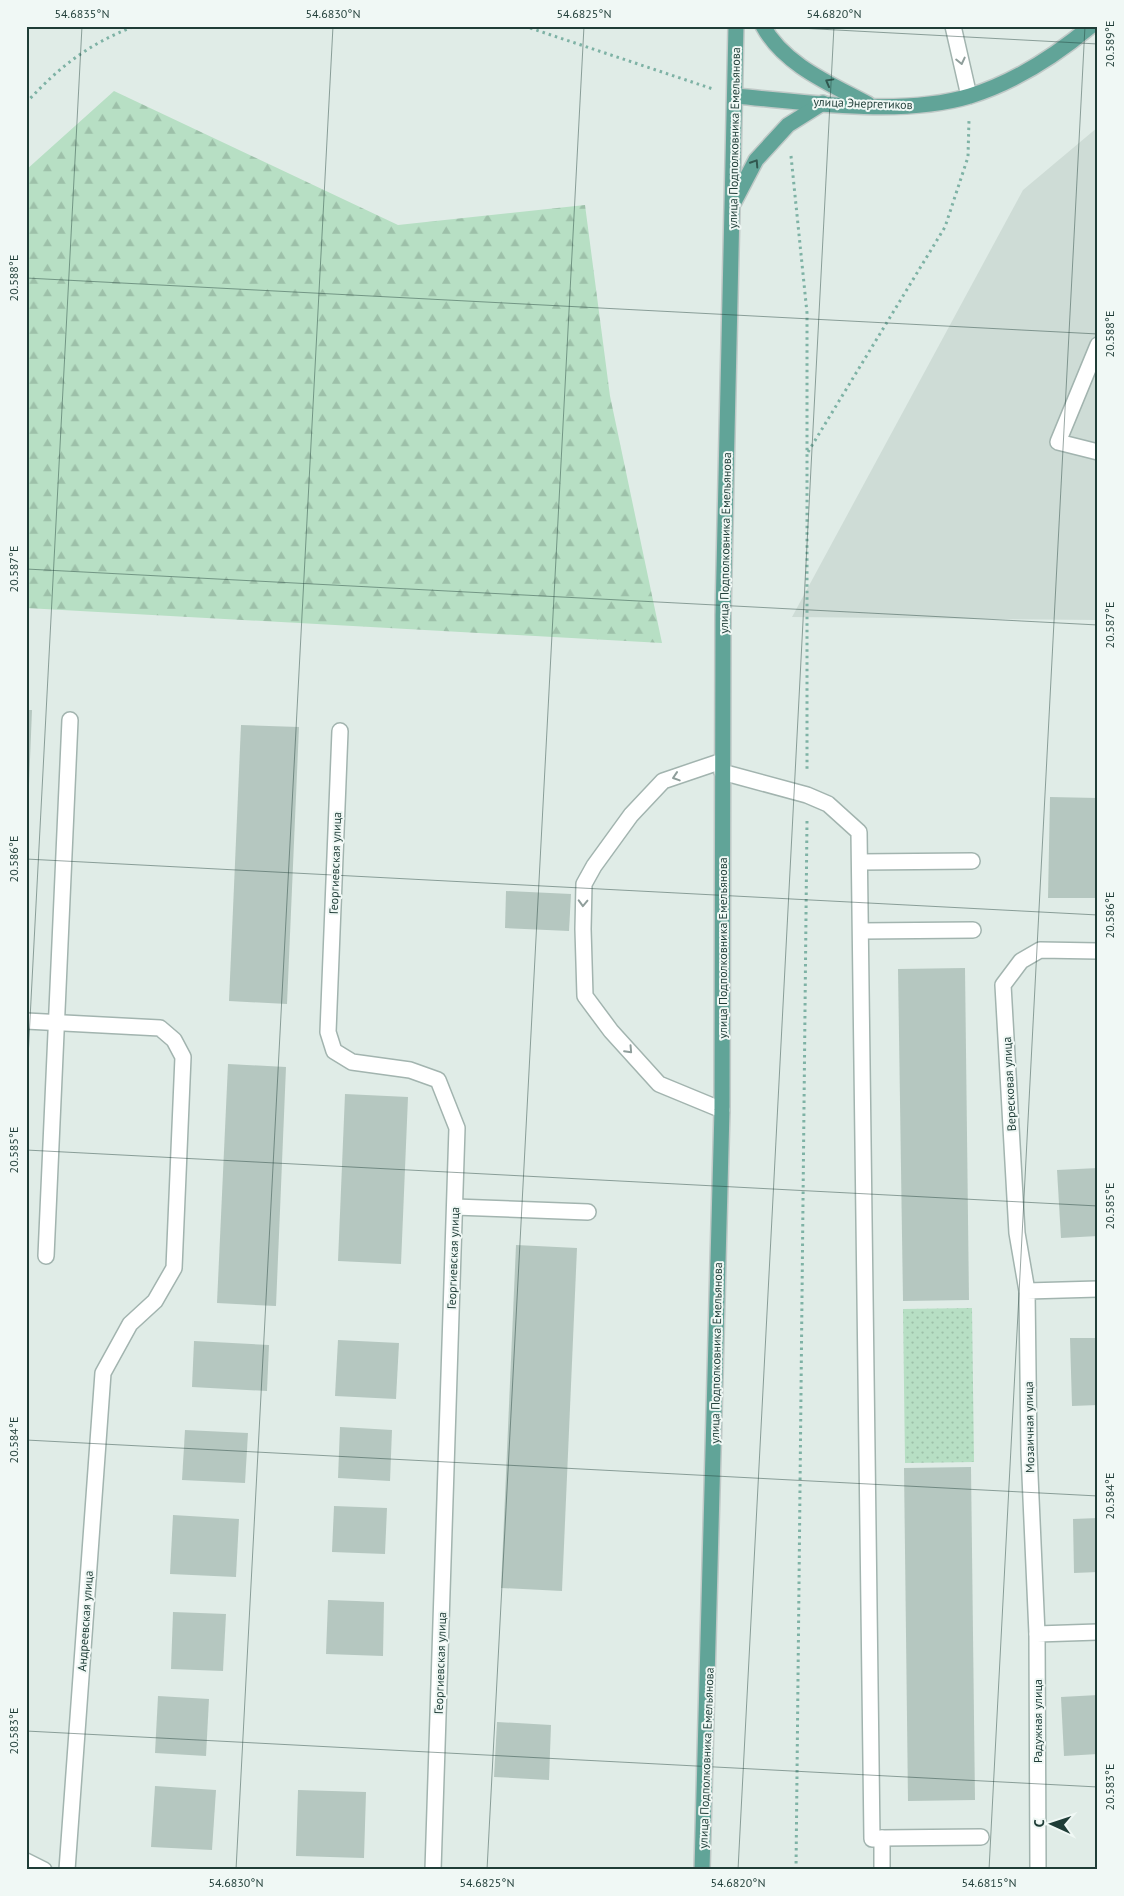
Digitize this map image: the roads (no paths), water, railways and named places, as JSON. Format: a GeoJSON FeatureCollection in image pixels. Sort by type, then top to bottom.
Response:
{"type":"FeatureCollection","features":[{"type":"Feature","properties":{"kind":"main road","name":"улица Подполковника Емельянова"},"geometry":{"type":"LineString","coordinates":[[702,1870],[722,1110],[722,767],[736,26]]}},
{"type":"Feature","properties":{"kind":"main road"},"geometry":{"type":"LineString","coordinates":[[764,26],[785,54],[812,73],[871,106]]}},
{"type":"Feature","properties":{"kind":"main road","name":"улица Энергетиков"},"geometry":{"type":"LineString","coordinates":[[734,96],[871,106],[907,106],[938,103],[969,96],[1001,84],[1044,62],[1092,26]]}},
{"type":"Feature","properties":{"kind":"main road"},"geometry":{"type":"LineString","coordinates":[[732,206],[756,160],[788,125],[823,103]]}},
{"type":"Feature","properties":{"kind":"street"},"geometry":{"type":"LineString","coordinates":[[953,26],[969,96]]}},
{"type":"Feature","properties":{"kind":"street"},"geometry":{"type":"LineString","coordinates":[[1098,345],[1058,442],[1098,452]]}},
{"type":"Feature","properties":{"kind":"street"},"geometry":{"type":"LineString","coordinates":[[46,1256],[70,720]]}},
{"type":"Feature","properties":{"kind":"street","name":"Георгиевская улица"},"geometry":{"type":"LineString","coordinates":[[340,731],[328,1032],[334,1051],[352,1062],[410,1070],[438,1080],[457,1128],[433,1870]]}},
{"type":"Feature","properties":{"kind":"street"},"geometry":{"type":"LineString","coordinates":[[722,1110],[659,1084],[611,1031],[585,996],[582,929],[584,884],[594,866],[631,815],[663,781],[722,767],[807,795],[828,804],[859,832],[872,1838],[981,1837]]}},
{"type":"Feature","properties":{"kind":"street"},"geometry":{"type":"LineString","coordinates":[[860,862],[972,861]]}},
{"type":"Feature","properties":{"kind":"street"},"geometry":{"type":"LineString","coordinates":[[861,931],[973,930]]}},
{"type":"Feature","properties":{"kind":"street","name":"Вересковая улица"},"geometry":{"type":"LineString","coordinates":[[1027,1291],[1017,1233],[1003,985],[1021,960],[1040,950],[1098,951]]}},
{"type":"Feature","properties":{"kind":"street"},"geometry":{"type":"LineString","coordinates":[[26,1021],[56,1022]]}},
{"type":"Feature","properties":{"kind":"street","name":"Андреевская улица"},"geometry":{"type":"LineString","coordinates":[[56,1022],[160,1028],[174,1040],[183,1058],[174,1268],[155,1301],[130,1324],[103,1373],[67,1870]]}},
{"type":"Feature","properties":{"kind":"street"},"geometry":{"type":"LineString","coordinates":[[455,1207],[588,1212]]}},
{"type":"Feature","properties":{"kind":"street"},"geometry":{"type":"LineString","coordinates":[[1027,1291],[1098,1289]]}},
{"type":"Feature","properties":{"kind":"street","name":"Мозаичная улица"},"geometry":{"type":"LineString","coordinates":[[1027,1291],[1029,1453],[1036,1634]]}},
{"type":"Feature","properties":{"kind":"street"},"geometry":{"type":"LineString","coordinates":[[1036,1634],[1098,1632]]}},
{"type":"Feature","properties":{"kind":"street","name":"Радужная улица"},"geometry":{"type":"LineString","coordinates":[[1036,1634],[1038,1870]]}},
{"type":"Feature","properties":{"kind":"street"},"geometry":{"type":"LineString","coordinates":[[882,1838],[882,1870]]}},
{"type":"Feature","properties":{"kind":"street"},"geometry":{"type":"LineString","coordinates":[[26,1861],[44,1870]]}}]}
